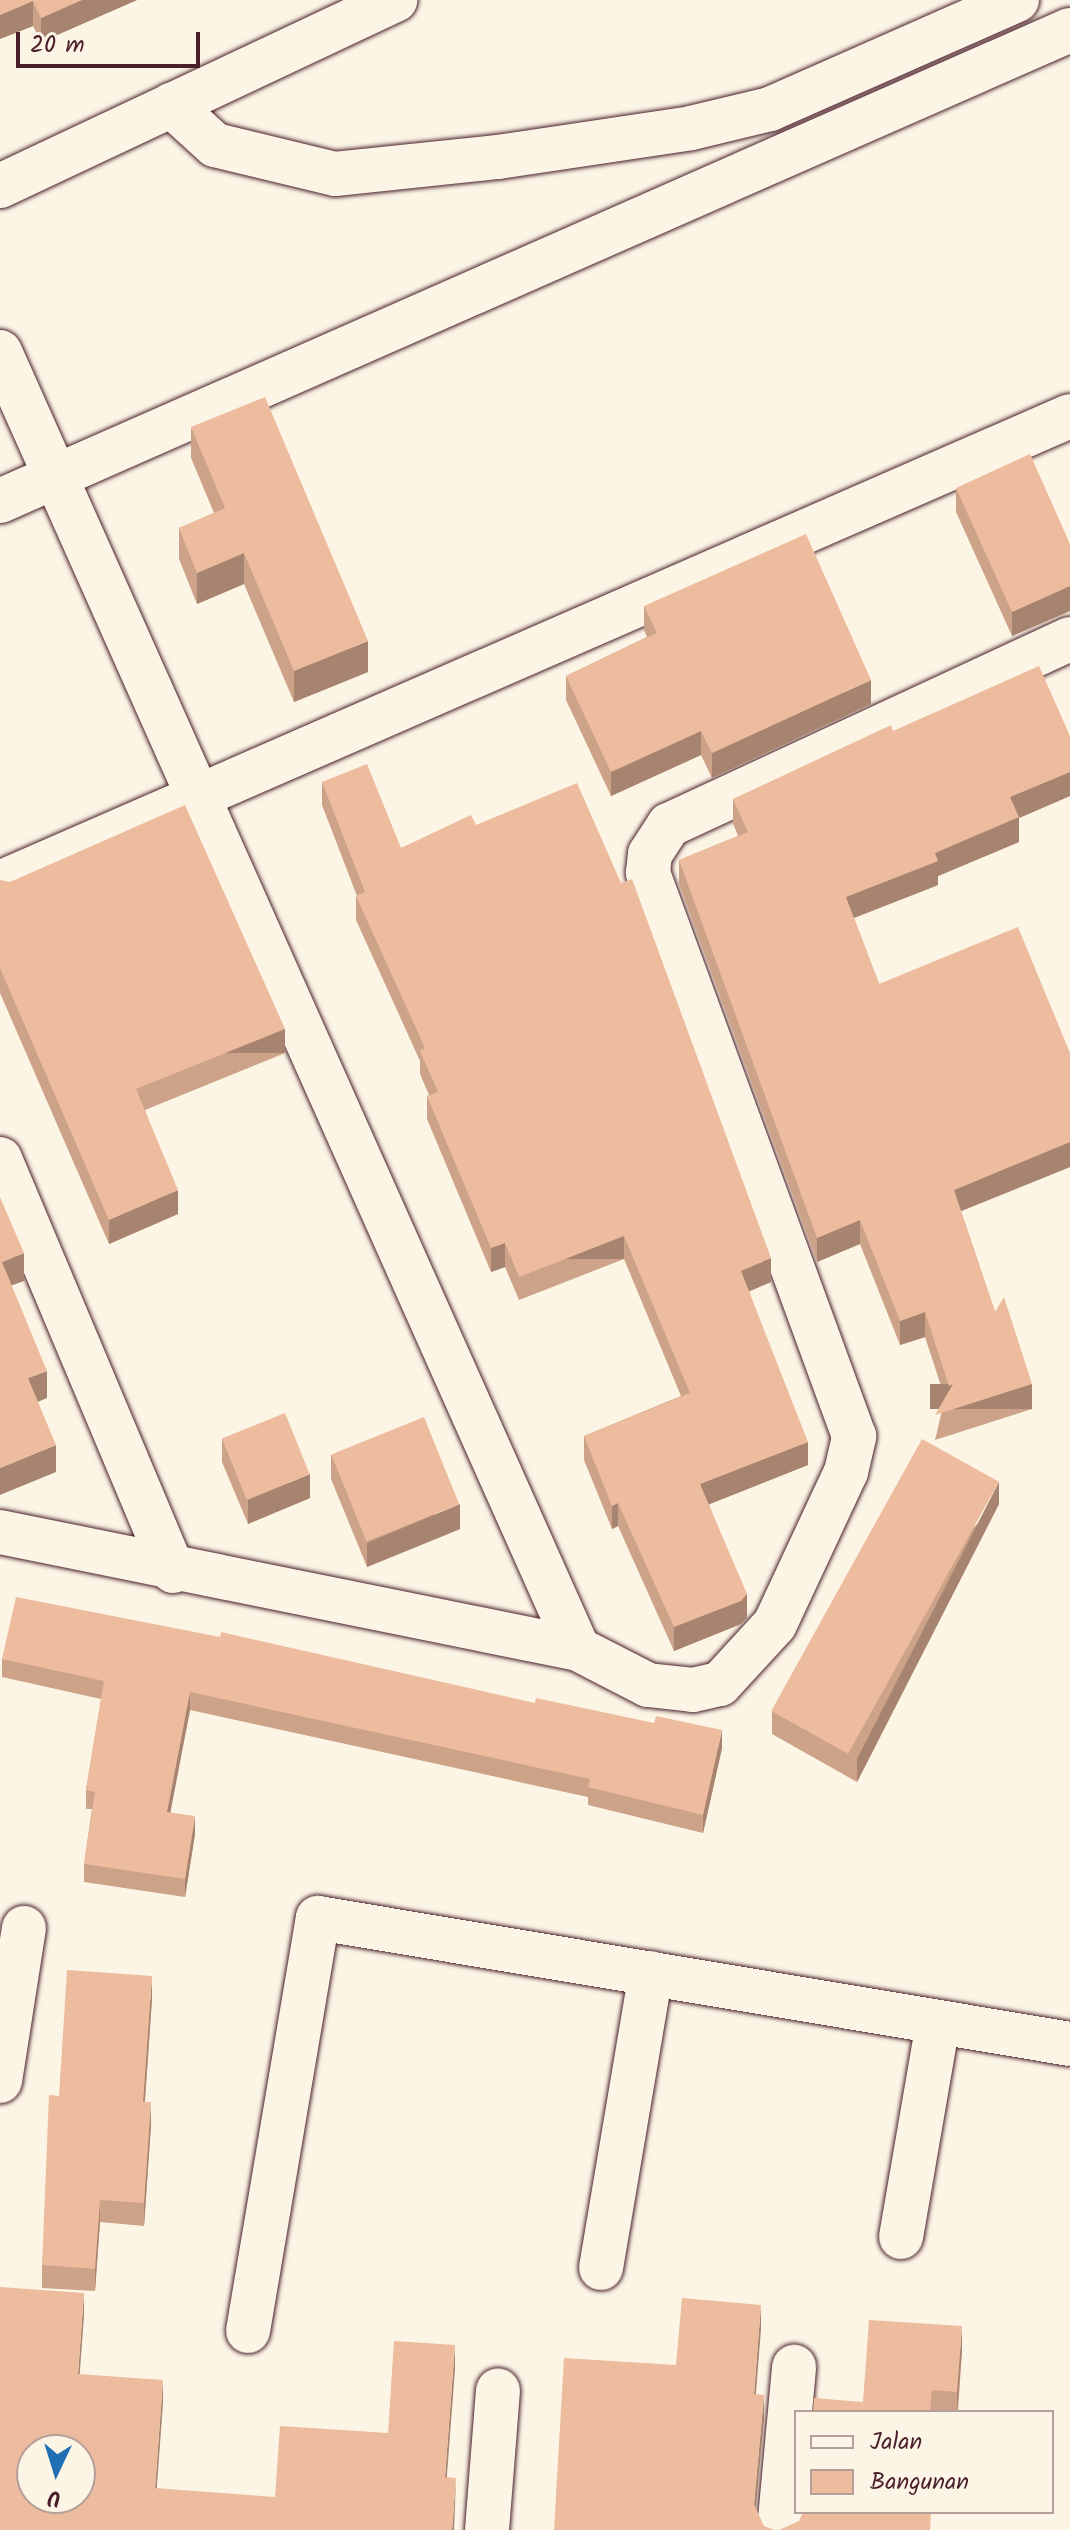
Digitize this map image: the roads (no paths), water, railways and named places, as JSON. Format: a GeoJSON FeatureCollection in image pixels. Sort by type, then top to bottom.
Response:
{"type":"FeatureCollection","features":[{"type":"Feature","properties":{"kind":"street"},"geometry":{"type":"LineString","coordinates":[[171,105],[215,145],[335,174],[498,157],[691,128],[770,109],[1017,0]]}},
{"type":"Feature","properties":{"kind":"street"},"geometry":{"type":"LineString","coordinates":[[0,186],[368,6]]}},
{"type":"Feature","properties":{"kind":"street"},"geometry":{"type":"LineString","coordinates":[[0,501],[1070,30]]}},
{"type":"Feature","properties":{"kind":"street"},"geometry":{"type":"LineString","coordinates":[[0,352],[58,475],[578,1649]]}},
{"type":"Feature","properties":{"kind":"street"},"geometry":{"type":"LineString","coordinates":[[0,883],[197,793],[1070,416]]}},
{"type":"Feature","properties":{"kind":"street"},"geometry":{"type":"LineString","coordinates":[[0,1532],[173,1571],[578,1649],[648,1685],[693,1690],[720,1684],[775,1624],[846,1472],[854,1436],[648,873],[650,854],[669,825],[1070,639]]}},
{"type":"Feature","properties":{"kind":"street"},"geometry":{"type":"LineString","coordinates":[[0,1159],[173,1571]]}},
{"type":"Feature","properties":{"kind":"street"},"geometry":{"type":"LineString","coordinates":[[248,2331],[318,1918],[1070,2044]]}},
{"type":"Feature","properties":{"kind":"street"},"geometry":{"type":"LineString","coordinates":[[0,2081],[24,1928]]}},
{"type":"Feature","properties":{"kind":"street"},"geometry":{"type":"LineString","coordinates":[[601,2268],[651,1973]]}},
{"type":"Feature","properties":{"kind":"street"},"geometry":{"type":"LineString","coordinates":[[901,2237],[938,2022]]}},
{"type":"Feature","properties":{"kind":"street"},"geometry":{"type":"LineString","coordinates":[[779,2530],[794,2367]]}},
{"type":"Feature","properties":{"kind":"street"},"geometry":{"type":"LineString","coordinates":[[487,2530],[498,2390]]}}]}
